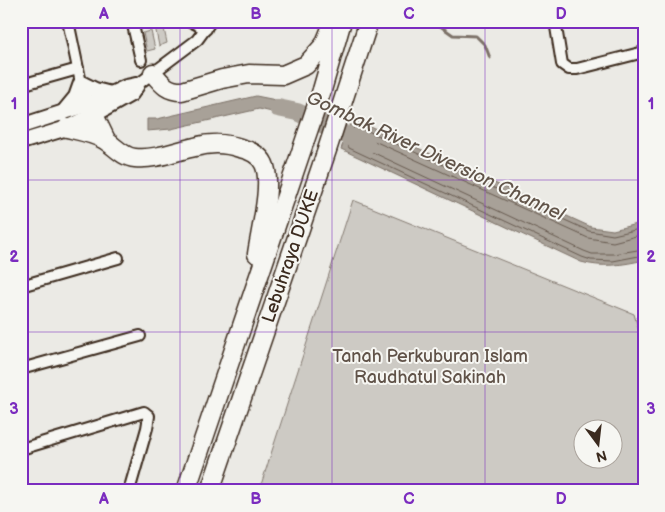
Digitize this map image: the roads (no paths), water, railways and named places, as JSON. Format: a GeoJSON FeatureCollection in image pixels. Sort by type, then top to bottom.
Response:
{"type":"FeatureCollection","features":[{"type":"Feature","properties":{"kind":"highway"},"geometry":{"type":"LineString","coordinates":[[153,73],[163,86],[176,91],[249,74],[283,75],[306,65],[324,45],[334,21]]}},
{"type":"Feature","properties":{"kind":"highway","name":"Lebuhraya DUKE"},"geometry":{"type":"LineString","coordinates":[[186,491],[322,90],[342,21]]}},
{"type":"Feature","properties":{"kind":"highway","name":"Lebuhraya DUKE"},"geometry":{"type":"LineString","coordinates":[[210,491],[327,150],[369,21]]}},
{"type":"Feature","properties":{"kind":"highway"},"geometry":{"type":"LineString","coordinates":[[91,110],[106,140]]}},
{"type":"Feature","properties":{"kind":"highway"},"geometry":{"type":"LineString","coordinates":[[64,121],[106,140],[125,156],[133,158],[144,158],[197,146],[216,145],[233,146],[248,150],[261,160],[265,165],[268,187],[249,304]]}},
{"type":"Feature","properties":{"kind":"street"},"geometry":{"type":"LineString","coordinates":[[68,21],[81,83],[91,110]]}},
{"type":"Feature","properties":{"kind":"street"},"geometry":{"type":"LineString","coordinates":[[136,21],[132,22],[141,60]]}},
{"type":"Feature","properties":{"kind":"street"},"geometry":{"type":"LineString","coordinates":[[21,142],[64,121],[131,94],[137,85],[197,40],[208,25],[190,21]]}},
{"type":"Feature","properties":{"kind":"street"},"geometry":{"type":"LineString","coordinates":[[555,21],[562,64],[569,69],[576,69],[644,52]]}},
{"type":"Feature","properties":{"kind":"street"},"geometry":{"type":"LineString","coordinates":[[21,85],[78,69]]}},
{"type":"Feature","properties":{"kind":"street"},"geometry":{"type":"LineString","coordinates":[[81,83],[95,90],[112,94]]}},
{"type":"Feature","properties":{"kind":"street"},"geometry":{"type":"LineString","coordinates":[[64,121],[81,83]]}},
{"type":"Feature","properties":{"kind":"street"},"geometry":{"type":"LineString","coordinates":[[91,110],[112,94],[126,87],[137,85]]}},
{"type":"Feature","properties":{"kind":"street"},"geometry":{"type":"LineString","coordinates":[[21,126],[64,121]]}},
{"type":"Feature","properties":{"kind":"street"},"geometry":{"type":"LineString","coordinates":[[21,286],[118,258]]}},
{"type":"Feature","properties":{"kind":"street"},"geometry":{"type":"LineString","coordinates":[[21,369],[140,336]]}},
{"type":"Feature","properties":{"kind":"street"},"geometry":{"type":"LineString","coordinates":[[21,449],[144,412],[149,416],[148,428],[129,491]]}},
{"type":"Feature","properties":{"kind":"water"},"geometry":{"type":"Polygon","coordinates":[[[256,96],[303,107],[298,118],[259,109],[171,129],[147,131],[147,119],[157,119],[256,96]]]}},
{"type":"Feature","properties":{"kind":"water"},"geometry":{"type":"Polygon","coordinates":[[[352,118],[591,227],[613,230],[644,222],[644,260],[612,265],[581,262],[341,149],[352,118]]]}},
{"type":"Feature","properties":{"kind":"waterway"},"geometry":{"type":"LineString","coordinates":[[433,21],[453,35],[476,36],[485,45],[490,58]]}},
{"type":"Feature","properties":{"kind":"waterway","name":"Gombak River Diversion Channel"},"geometry":{"type":"LineString","coordinates":[[278,108],[297,112],[367,145]]}},
{"type":"Feature","properties":{"kind":"park label","name":"Tanah Perkuburan Islam Raudhatul Sakinah"},"geometry":{"type":"Point","coordinates":[430,366]}}]}
